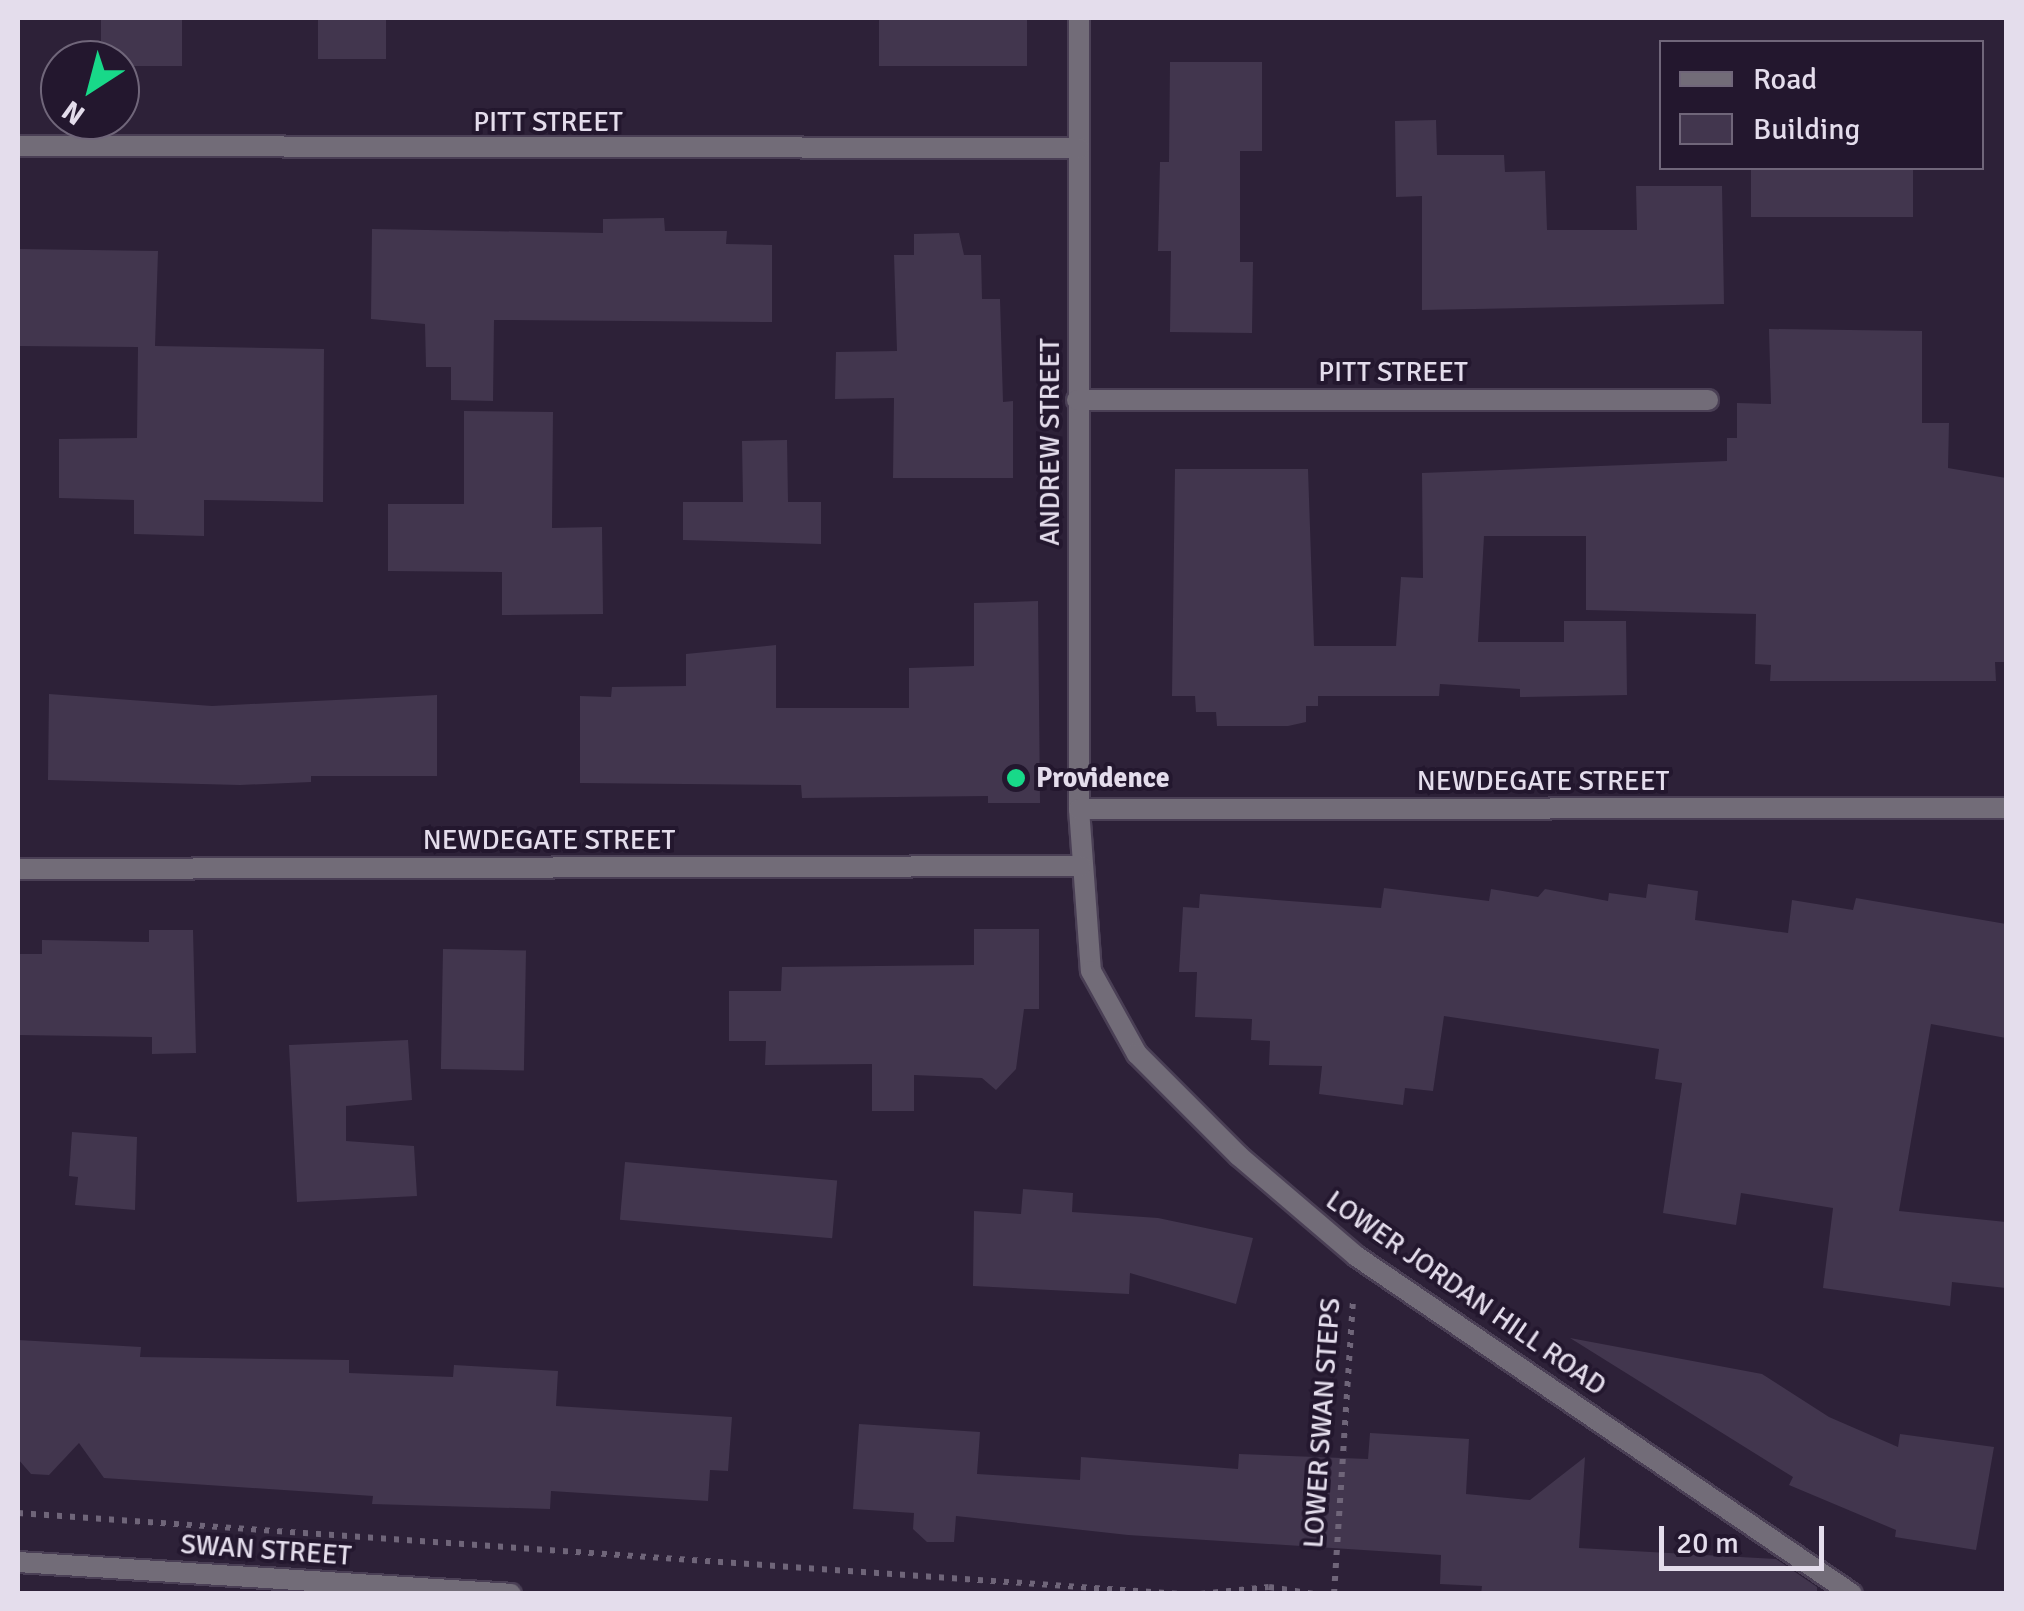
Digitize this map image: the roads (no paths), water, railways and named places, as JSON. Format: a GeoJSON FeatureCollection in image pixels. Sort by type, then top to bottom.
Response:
{"type":"FeatureCollection","features":[{"type":"Feature","properties":{"kind":"street","name":"ANDREW STREET"},"geometry":{"type":"LineString","coordinates":[[1079,18],[1080,866]]}},
{"type":"Feature","properties":{"kind":"street","name":"PITT STREET"},"geometry":{"type":"LineString","coordinates":[[18,146],[1078,148]]}},
{"type":"Feature","properties":{"kind":"street","name":"PITT STREET"},"geometry":{"type":"LineString","coordinates":[[1077,400],[1708,400]]}},
{"type":"Feature","properties":{"kind":"street","name":"NEWDEGATE STREET"},"geometry":{"type":"LineString","coordinates":[[1079,809],[2006,808]]}},
{"type":"Feature","properties":{"kind":"street","name":"NEWDEGATE STREET"},"geometry":{"type":"LineString","coordinates":[[18,869],[1080,866]]}},
{"type":"Feature","properties":{"kind":"street","name":"LOWER JORDAN HILL ROAD"},"geometry":{"type":"LineString","coordinates":[[1080,866],[1091,971],[1137,1054],[1239,1156],[1356,1256],[1852,1594]]}},
{"type":"Feature","properties":{"kind":"street","name":"SWAN STREET"},"geometry":{"type":"LineString","coordinates":[[18,1562],[511,1594]]}},
{"type":"Feature","properties":{"kind":"place","name":"Providence"},"geometry":{"type":"Point","coordinates":[1016,778]}}]}
